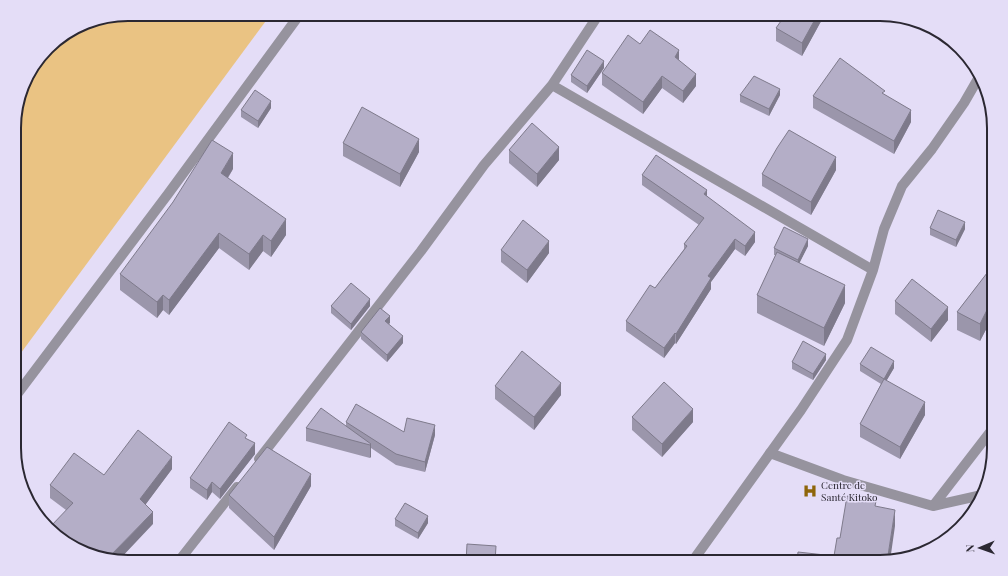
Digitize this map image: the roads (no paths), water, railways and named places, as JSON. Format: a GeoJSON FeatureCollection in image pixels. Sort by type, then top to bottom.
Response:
{"type":"FeatureCollection","features":[{"type":"Feature","properties":{"kind":"street"},"geometry":{"type":"LineString","coordinates":[[21,389],[168,194],[295,21]]}},
{"type":"Feature","properties":{"kind":"street"},"geometry":{"type":"LineString","coordinates":[[252,468],[416,257],[484,165],[552,85],[594,21]]}},
{"type":"Feature","properties":{"kind":"street"},"geometry":{"type":"LineString","coordinates":[[697,555],[801,410],[847,340],[873,270],[884,229],[902,186],[932,149],[964,103],[976,82]]}},
{"type":"Feature","properties":{"kind":"street"},"geometry":{"type":"LineString","coordinates":[[552,85],[873,270]]}},
{"type":"Feature","properties":{"kind":"street"},"geometry":{"type":"LineString","coordinates":[[933,506],[987,436]]}},
{"type":"Feature","properties":{"kind":"street"},"geometry":{"type":"LineString","coordinates":[[770,453],[843,480],[933,506],[975,496]]}},
{"type":"Feature","properties":{"kind":"street"},"geometry":{"type":"LineString","coordinates":[[184,555],[242,481]]}},
{"type":"Feature","properties":{"kind":"place","name":"Centre de Santé Kitoko"},"geometry":{"type":"Point","coordinates":[810,491]}}]}
